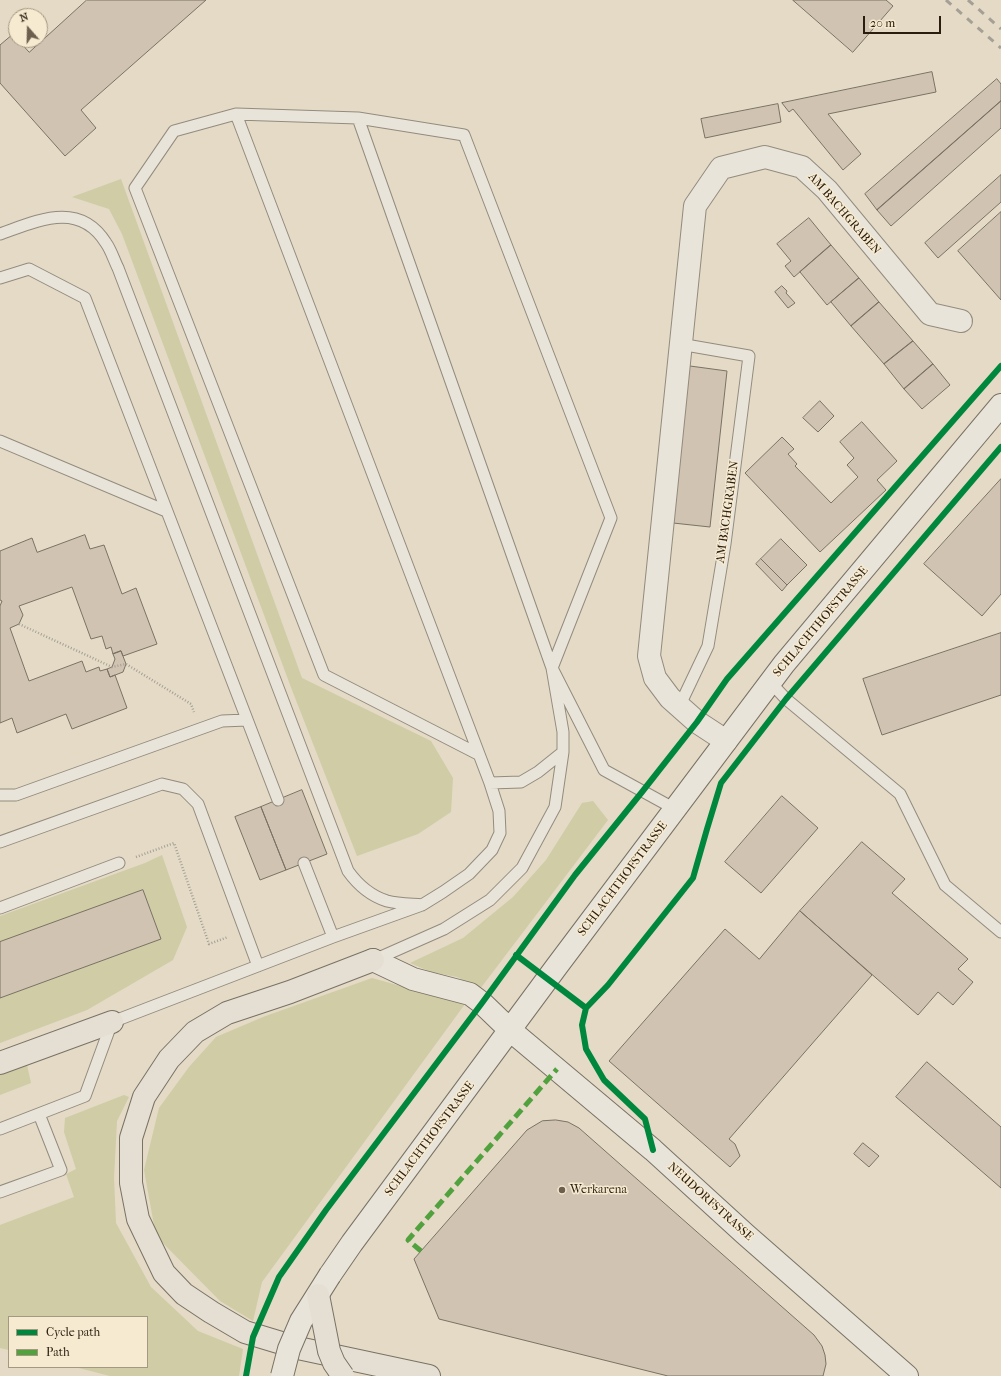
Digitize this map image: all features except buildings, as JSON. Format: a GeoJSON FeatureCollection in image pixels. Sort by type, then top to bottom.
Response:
{"type":"FeatureCollection","features":[{"type":"Feature","properties":{"kind":"highway"},"geometry":{"type":"LineString","coordinates":[[373,960],[290,992],[227,1013],[196,1032],[169,1059],[144,1097],[131,1138],[131,1183],[138,1219],[164,1273],[184,1294],[210,1312],[245,1332],[298,1348],[429,1376]]}},
{"type":"Feature","properties":{"kind":"highway"},"geometry":{"type":"LineString","coordinates":[[0,1063],[112,1022]]}},
{"type":"Feature","properties":{"kind":"highway"},"geometry":{"type":"LineString","coordinates":[[318,1295],[329,1351],[334,1363],[343,1376]]}},
{"type":"Feature","properties":{"kind":"street","name":"AM BACHGRABEN"},"geometry":{"type":"LineString","coordinates":[[726,741],[697,722],[670,698],[655,678],[649,656],[695,206],[721,168],[765,157],[802,167],[827,190],[930,314],[961,321]]}},
{"type":"Feature","properties":{"kind":"street","name":"SCHLACHTHOFSTRASSE"},"geometry":{"type":"LineString","coordinates":[[282,1376],[288,1349],[301,1320],[352,1243],[675,809],[789,659],[1001,406]]}},
{"type":"Feature","properties":{"kind":"street","name":"NEUDORFSTRASSE"},"geometry":{"type":"LineString","coordinates":[[373,960],[413,979],[470,994],[482,1003],[510,1030],[653,1150],[745,1234],[907,1376]]}},
{"type":"Feature","properties":{"kind":"lane"},"geometry":{"type":"LineString","coordinates":[[0,1128],[84,1096],[112,1022],[333,937],[422,905],[469,874],[492,850],[500,833],[499,811],[490,782],[478,754],[236,114]]}},
{"type":"Feature","properties":{"kind":"lane"},"geometry":{"type":"LineString","coordinates":[[373,960],[444,929],[490,900],[522,868],[555,807],[563,752],[563,732],[552,668],[611,518],[464,135],[358,118],[236,114],[174,131],[135,188],[324,675],[478,754]]}},
{"type":"Feature","properties":{"kind":"lane"},"geometry":{"type":"LineString","coordinates":[[358,118],[552,668],[604,770],[675,809]]}},
{"type":"Feature","properties":{"kind":"lane"},"geometry":{"type":"LineString","coordinates":[[0,234],[41,219],[61,217],[83,220],[95,229],[106,242],[118,268],[348,871],[356,883],[370,893],[388,902],[422,905]]}},
{"type":"Feature","properties":{"kind":"lane"},"geometry":{"type":"LineString","coordinates":[[0,278],[29,268],[85,298],[278,800]]}},
{"type":"Feature","properties":{"kind":"lane","name":"AM BACHGRABEN"},"geometry":{"type":"LineString","coordinates":[[679,707],[708,646],[724,544],[748,356],[680,344]]}},
{"type":"Feature","properties":{"kind":"lane"},"geometry":{"type":"LineString","coordinates":[[0,441],[166,511]]}},
{"type":"Feature","properties":{"kind":"lane"},"geometry":{"type":"LineString","coordinates":[[771,683],[786,699],[900,794],[945,885],[1001,932]]}},
{"type":"Feature","properties":{"kind":"lane"},"geometry":{"type":"LineString","coordinates":[[0,795],[16,795],[222,721],[247,720]]}},
{"type":"Feature","properties":{"kind":"lane"},"geometry":{"type":"LineString","coordinates":[[490,782],[521,782],[538,772],[563,752]]}},
{"type":"Feature","properties":{"kind":"lane"},"geometry":{"type":"LineString","coordinates":[[0,842],[162,784],[183,789],[198,804],[258,966]]}},
{"type":"Feature","properties":{"kind":"lane"},"geometry":{"type":"LineString","coordinates":[[0,908],[119,863]]}},
{"type":"Feature","properties":{"kind":"lane"},"geometry":{"type":"LineString","coordinates":[[304,863],[333,937]]}},
{"type":"Feature","properties":{"kind":"lane"},"geometry":{"type":"LineString","coordinates":[[0,1192],[61,1170],[39,1114]]}},
{"type":"Feature","properties":{"kind":"path"},"geometry":{"type":"LineString","coordinates":[[19,624],[112,667],[126,664],[191,704],[200,729]]}},
{"type":"Feature","properties":{"kind":"path"},"geometry":{"type":"LineString","coordinates":[[119,863],[174,843],[209,944],[245,930]]}},
{"type":"Feature","properties":{"kind":"shaded area"},"geometry":{"type":"Polygon","coordinates":[[[121,179],[302,678],[431,741],[453,778],[451,812],[418,834],[357,856],[292,690],[122,234],[109,209],[72,197],[121,179]]]}},
{"type":"Feature","properties":{"kind":"shaded area"},"geometry":{"type":"Polygon","coordinates":[[[593,801],[608,820],[480,989],[457,977],[431,972],[410,963],[463,938],[513,897],[546,860],[582,803],[593,801]]]}},
{"type":"Feature","properties":{"kind":"shaded area"},"geometry":{"type":"Polygon","coordinates":[[[162,855],[187,927],[173,960],[87,1010],[0,1043],[0,916],[145,863],[162,855]]]}},
{"type":"Feature","properties":{"kind":"shaded area"},"geometry":{"type":"Polygon","coordinates":[[[372,978],[465,1004],[262,1282],[253,1321],[220,1301],[156,1236],[144,1170],[159,1108],[189,1067],[216,1037],[263,1017],[372,978]]]}},
{"type":"Feature","properties":{"kind":"shaded area"},"geometry":{"type":"Polygon","coordinates":[[[27,1065],[31,1083],[0,1095],[0,1075],[27,1065]]]}},
{"type":"Feature","properties":{"kind":"shaded area"},"geometry":{"type":"Polygon","coordinates":[[[124,1095],[129,1097],[117,1121],[114,1178],[116,1223],[151,1287],[198,1331],[243,1349],[239,1376],[110,1376],[79,1368],[148,1368],[148,1316],[8,1316],[8,1350],[0,1348],[0,1225],[74,1197],[66,1174],[76,1169],[64,1132],[65,1118],[124,1095]]]}},
{"type":"Feature","properties":{"kind":"railway"},"geometry":{"type":"LineString","coordinates":[[946,0],[1001,48]]}},
{"type":"Feature","properties":{"kind":"railway"},"geometry":{"type":"LineString","coordinates":[[968,0],[1001,29]]}},
{"type":"Feature","properties":{"kind":"marked path"},"geometry":{"type":"LineString","coordinates":[[421,1251],[408,1240],[557,1069]]}},
{"type":"Feature","properties":{"kind":"cycle path"},"geometry":{"type":"LineString","coordinates":[[246,1376],[253,1337],[279,1277],[326,1210],[482,1003],[575,875],[697,722],[727,679],[1001,366]]}},
{"type":"Feature","properties":{"kind":"cycle path"},"geometry":{"type":"LineString","coordinates":[[653,1150],[645,1119],[604,1080],[586,1049],[582,1025],[586,1008],[608,985],[693,878],[721,783],[786,699],[1001,447]]}},
{"type":"Feature","properties":{"kind":"cycle path"},"geometry":{"type":"LineString","coordinates":[[516,955],[586,1008]]}},
{"type":"Feature","properties":{"kind":"place","name":"Werkarena"},"geometry":{"type":"Point","coordinates":[562,1190]}}]}
